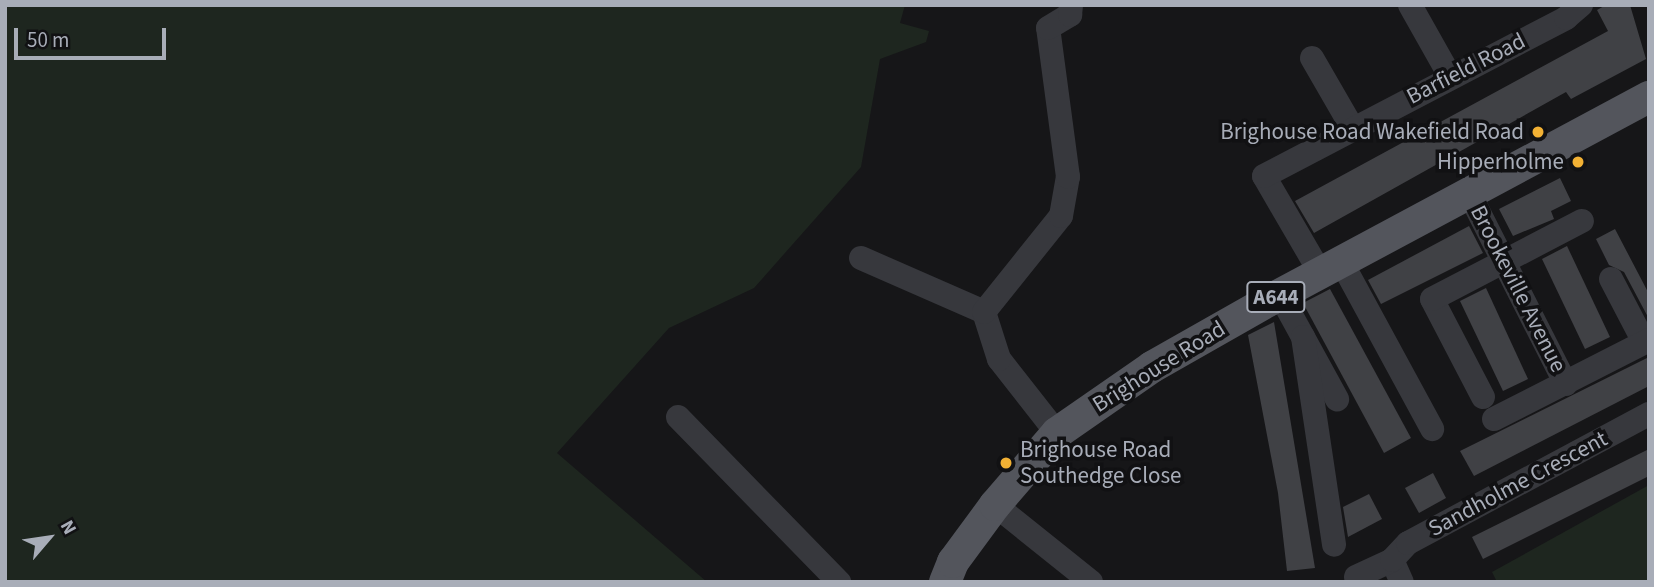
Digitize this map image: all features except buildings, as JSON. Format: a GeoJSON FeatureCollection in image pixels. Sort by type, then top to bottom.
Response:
{"type":"FeatureCollection","features":[{"type":"Feature","properties":{"kind":"main road","name":"Brighouse Road"},"geometry":{"type":"LineString","coordinates":[[945,582],[953,562],[995,505],[1057,433],[1152,367],[1280,295],[1649,97]]}},
{"type":"Feature","properties":{"kind":"street"},"geometry":{"type":"LineString","coordinates":[[1410,5],[1450,76]]}},
{"type":"Feature","properties":{"kind":"street","name":"Barfield Road"},"geometry":{"type":"LineString","coordinates":[[1331,269],[1264,176],[1450,76],[1566,18],[1581,5]]}},
{"type":"Feature","properties":{"kind":"street"},"geometry":{"type":"LineString","coordinates":[[984,312],[1061,216],[1068,177],[1048,27],[1070,10]]}},
{"type":"Feature","properties":{"kind":"street"},"geometry":{"type":"LineString","coordinates":[[1312,58],[1353,129]]}},
{"type":"Feature","properties":{"kind":"street","name":"Brookeville Avenue"},"geometry":{"type":"LineString","coordinates":[[1470,194],[1566,384]]}},
{"type":"Feature","properties":{"kind":"street"},"geometry":{"type":"LineString","coordinates":[[1483,397],[1432,299],[1582,221]]}},
{"type":"Feature","properties":{"kind":"street"},"geometry":{"type":"LineString","coordinates":[[861,258],[984,312],[999,359],[1057,433]]}},
{"type":"Feature","properties":{"kind":"street"},"geometry":{"type":"LineString","coordinates":[[1331,269],[1432,429]]}},
{"type":"Feature","properties":{"kind":"street"},"geometry":{"type":"LineString","coordinates":[[1494,419],[1646,341],[1611,279]]}},
{"type":"Feature","properties":{"kind":"street"},"geometry":{"type":"LineString","coordinates":[[1280,295],[1337,399]]}},
{"type":"Feature","properties":{"kind":"street"},"geometry":{"type":"LineString","coordinates":[[1303,337],[1334,545]]}},
{"type":"Feature","properties":{"kind":"street","name":"Sandholme Crescent"},"geometry":{"type":"LineString","coordinates":[[1356,577],[1397,571],[1408,543],[1649,414]]}},
{"type":"Feature","properties":{"kind":"street"},"geometry":{"type":"LineString","coordinates":[[678,417],[839,582]]}},
{"type":"Feature","properties":{"kind":"street"},"geometry":{"type":"LineString","coordinates":[[995,505],[1091,582]]}},
{"type":"Feature","properties":{"kind":"shaded area"},"geometry":{"type":"Polygon","coordinates":[[[5,5],[905,5],[900,23],[929,31],[926,42],[880,59],[861,167],[754,288],[669,328],[557,453],[707,582],[5,582],[5,5]]]}},
{"type":"Feature","properties":{"kind":"shaded area"},"geometry":{"type":"Polygon","coordinates":[[[1649,485],[1649,582],[1497,582],[1492,572],[1649,485]]]}},
{"type":"Feature","properties":{"kind":"place","name":"Brighouse Road Wakefield Road"},"geometry":{"type":"Point","coordinates":[1538,132]}},
{"type":"Feature","properties":{"kind":"place","name":"Hipperholme"},"geometry":{"type":"Point","coordinates":[1578,162]}},
{"type":"Feature","properties":{"kind":"place","name":"Brighouse Road Southedge Close"},"geometry":{"type":"Point","coordinates":[1006,463]}}]}
